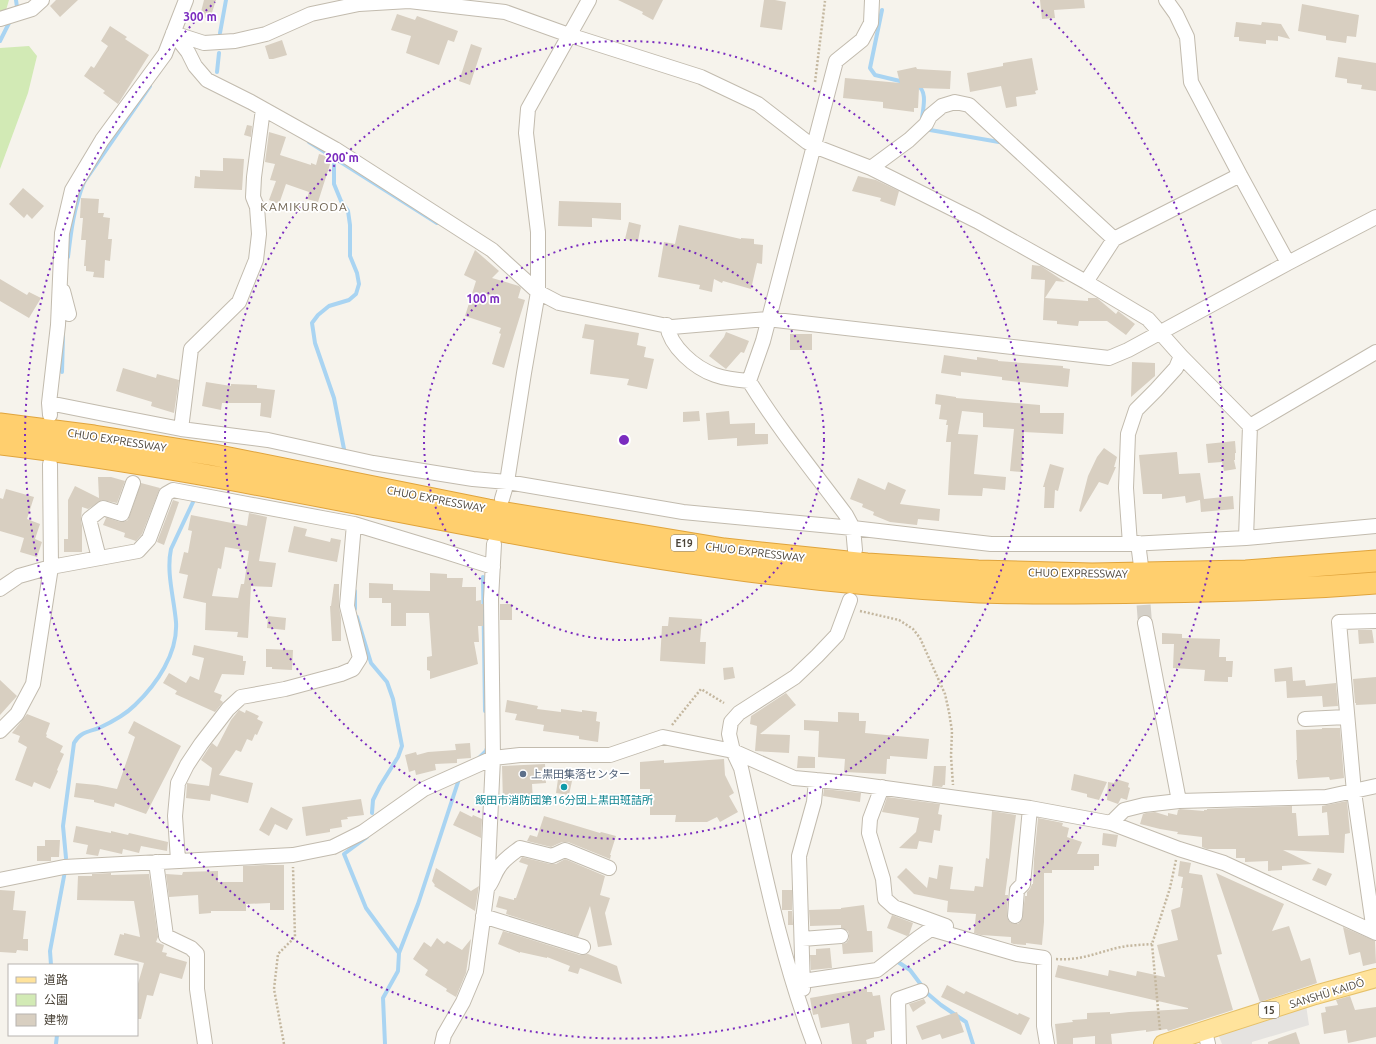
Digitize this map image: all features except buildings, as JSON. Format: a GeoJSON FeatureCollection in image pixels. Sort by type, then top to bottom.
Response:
{"type":"FeatureCollection","features":[{"type":"Feature","properties":{"kind":"highway","name":"CHUO EXPRESSWAY"},"geometry":{"type":"LineString","coordinates":[[0,424],[94,436],[214,456],[488,510],[724,549],[845,562],[978,571],[1092,574],[1246,571],[1376,561]]}},
{"type":"Feature","properties":{"kind":"highway","name":"CHUO EXPRESSWAY"},"geometry":{"type":"LineString","coordinates":[[0,444],[58,451],[210,476],[573,544],[748,571],[880,586],[982,592],[1092,593],[1241,591],[1315,588],[1376,583]]}},
{"type":"Feature","properties":{"kind":"main road","name":"SANSHŪ KAIDŌ"},"geometry":{"type":"LineString","coordinates":[[1162,1040],[1206,1038],[1302,1000],[1376,978]]}},
{"type":"Feature","properties":{"kind":"street"},"geometry":{"type":"LineString","coordinates":[[186,0],[165,54],[106,135],[72,190],[62,233],[58,325],[49,409],[109,416],[181,429],[268,440],[373,463],[473,479],[508,482],[683,512],[853,528],[990,544],[1134,544],[1246,538],[1376,526]]}},
{"type":"Feature","properties":{"kind":"street"},"geometry":{"type":"LineString","coordinates":[[173,34],[187,24],[196,0]]}},
{"type":"Feature","properties":{"kind":"street"},"geometry":{"type":"LineString","coordinates":[[173,34],[204,43],[235,41],[266,34],[311,14],[359,4],[409,0],[484,5],[569,35],[701,77],[758,104],[814,146],[871,168],[978,221],[1148,319],[1181,356],[1250,426],[1246,538]]}},
{"type":"Feature","properties":{"kind":"street"},"geometry":{"type":"LineString","coordinates":[[502,498],[508,482],[538,292],[538,232],[526,133],[528,109],[589,0]]}},
{"type":"Feature","properties":{"kind":"street"},"geometry":{"type":"LineString","coordinates":[[749,381],[763,341],[767,319],[836,61],[862,40],[871,23],[875,0]]}},
{"type":"Feature","properties":{"kind":"street"},"geometry":{"type":"LineString","coordinates":[[1166,0],[1176,14],[1187,37],[1191,82],[1288,263]]}},
{"type":"Feature","properties":{"kind":"street"},"geometry":{"type":"LineString","coordinates":[[0,19],[37,5]]}},
{"type":"Feature","properties":{"kind":"street"},"geometry":{"type":"LineString","coordinates":[[173,34],[188,52],[195,66],[207,80],[263,109],[335,150],[492,250],[538,292],[559,303],[667,326],[767,319],[1110,358],[1128,350],[1376,217]]}},
{"type":"Feature","properties":{"kind":"street"},"geometry":{"type":"LineString","coordinates":[[871,168],[909,140],[926,124],[930,116],[942,106],[955,102],[969,105],[1114,239]]}},
{"type":"Feature","properties":{"kind":"street"},"geometry":{"type":"LineString","coordinates":[[181,429],[191,349],[239,302],[256,260],[259,234],[257,207],[253,197],[254,177],[263,109]]}},
{"type":"Feature","properties":{"kind":"street"},"geometry":{"type":"LineString","coordinates":[[1086,282],[1114,239],[1240,175]]}},
{"type":"Feature","properties":{"kind":"street"},"geometry":{"type":"LineString","coordinates":[[60,279],[69,314]]}},
{"type":"Feature","properties":{"kind":"street"},"geometry":{"type":"LineString","coordinates":[[667,326],[668,333],[679,349],[693,363],[705,372],[732,380],[749,381]]}},
{"type":"Feature","properties":{"kind":"street"},"geometry":{"type":"LineString","coordinates":[[1250,426],[1376,352]]}},
{"type":"Feature","properties":{"kind":"street"},"geometry":{"type":"LineString","coordinates":[[1141,566],[1134,544],[1126,488],[1128,434],[1136,410],[1176,368],[1181,356]]}},
{"type":"Feature","properties":{"kind":"street"},"geometry":{"type":"LineString","coordinates":[[749,381],[785,434],[846,515],[853,528],[855,550]]}},
{"type":"Feature","properties":{"kind":"street"},"geometry":{"type":"LineString","coordinates":[[0,731],[17,714],[33,684],[51,567],[50,464]]}},
{"type":"Feature","properties":{"kind":"street"},"geometry":{"type":"LineString","coordinates":[[99,558],[89,519],[104,508],[122,514],[133,483]]}},
{"type":"Feature","properties":{"kind":"street"},"geometry":{"type":"LineString","coordinates":[[0,589],[19,576],[51,567],[138,551],[149,539],[166,494],[173,490],[354,524],[493,567]]}},
{"type":"Feature","properties":{"kind":"street"},"geometry":{"type":"LineString","coordinates":[[178,860],[176,816],[178,783],[187,765],[201,744],[228,709],[241,697],[285,689],[341,674],[353,669],[360,658],[347,606],[354,524]]}},
{"type":"Feature","properties":{"kind":"street"},"geometry":{"type":"LineString","coordinates":[[442,1044],[444,1035],[463,1002],[476,971],[487,889],[493,758],[491,599],[494,544]]}},
{"type":"Feature","properties":{"kind":"street"},"geometry":{"type":"LineString","coordinates":[[814,1044],[784,953],[740,768],[729,734],[731,722],[739,713],[795,677],[838,635],[849,604]]}},
{"type":"Feature","properties":{"kind":"street"},"geometry":{"type":"LineString","coordinates":[[1375,932],[1354,792],[1339,622],[1376,621]]}},
{"type":"Feature","properties":{"kind":"street"},"geometry":{"type":"LineString","coordinates":[[1145,623],[1179,801]]}},
{"type":"Feature","properties":{"kind":"street"},"geometry":{"type":"LineString","coordinates":[[1305,720],[1347,716]]}},
{"type":"Feature","properties":{"kind":"street"},"geometry":{"type":"LineString","coordinates":[[0,880],[64,867],[293,854],[333,847],[362,832],[424,789],[493,758],[520,754],[610,755],[663,737],[734,751],[794,778],[882,787],[954,797],[1030,808],[1111,823],[1179,849],[1224,863],[1375,932]]}},
{"type":"Feature","properties":{"kind":"street"},"geometry":{"type":"LineString","coordinates":[[804,1017],[799,856],[814,802],[816,780]]}},
{"type":"Feature","properties":{"kind":"street"},"geometry":{"type":"LineString","coordinates":[[1111,823],[1124,810],[1144,805],[1179,801],[1326,797],[1376,786]]}},
{"type":"Feature","properties":{"kind":"street"},"geometry":{"type":"LineString","coordinates":[[882,787],[870,820],[870,834],[883,880],[885,899],[894,907],[950,927]]}},
{"type":"Feature","properties":{"kind":"street"},"geometry":{"type":"LineString","coordinates":[[1015,916],[1017,890],[1023,884],[1030,808]]}},
{"type":"Feature","properties":{"kind":"street"},"geometry":{"type":"LineString","coordinates":[[487,889],[493,882],[498,868],[507,857],[520,848],[552,856],[566,850],[609,868]]}},
{"type":"Feature","properties":{"kind":"street"},"geometry":{"type":"LineString","coordinates":[[156,862],[166,936],[191,948],[197,954],[197,989],[205,1044]]}},
{"type":"Feature","properties":{"kind":"street"},"geometry":{"type":"LineString","coordinates":[[483,916],[583,947]]}},
{"type":"Feature","properties":{"kind":"street"},"geometry":{"type":"LineString","coordinates":[[803,981],[877,970],[931,929],[1018,954],[1044,958],[1044,1026],[1047,1044]]}},
{"type":"Feature","properties":{"kind":"street"},"geometry":{"type":"LineString","coordinates":[[802,939],[841,936]]}},
{"type":"Feature","properties":{"kind":"street"},"geometry":{"type":"LineString","coordinates":[[899,1044],[898,999],[921,991]]}},
{"type":"Feature","properties":{"kind":"path"},"geometry":{"type":"LineString","coordinates":[[815,86],[825,1]]}},
{"type":"Feature","properties":{"kind":"path"},"geometry":{"type":"LineString","coordinates":[[849,604],[900,620],[913,629],[920,638],[945,694],[949,712],[952,731],[951,756],[954,797]]}},
{"type":"Feature","properties":{"kind":"path"},"geometry":{"type":"LineString","coordinates":[[663,737],[701,689],[724,703]]}},
{"type":"Feature","properties":{"kind":"path"},"geometry":{"type":"LineString","coordinates":[[1162,1040],[1152,944],[1170,888],[1179,849]]}},
{"type":"Feature","properties":{"kind":"path"},"geometry":{"type":"LineString","coordinates":[[284,1044],[274,989],[278,954],[295,937],[293,854]]}},
{"type":"Feature","properties":{"kind":"path"},"geometry":{"type":"LineString","coordinates":[[1044,958],[1061,960],[1081,958],[1122,946],[1152,944]]}},
{"type":"Feature","properties":{"kind":"green space"},"geometry":{"type":"Polygon","coordinates":[[[0,0],[9,0],[4,17],[0,18],[0,0]]]}},
{"type":"Feature","properties":{"kind":"green space"},"geometry":{"type":"Polygon","coordinates":[[[29,46],[37,56],[28,93],[0,169],[0,48],[29,46]]]}},
{"type":"Feature","properties":{"kind":"shaded area"},"geometry":{"type":"Polygon","coordinates":[[[1306,1005],[1309,1025],[1252,1042],[1252,1044],[1222,1044],[1218,1034],[1306,1005]]]}},
{"type":"Feature","properties":{"kind":"waterway"},"geometry":{"type":"LineString","coordinates":[[15,11],[17,7],[16,0]]}},
{"type":"Feature","properties":{"kind":"waterway"},"geometry":{"type":"LineString","coordinates":[[220,33],[226,0]]}},
{"type":"Feature","properties":{"kind":"waterway"},"geometry":{"type":"LineString","coordinates":[[882,10],[870,68],[875,75],[904,82]]}},
{"type":"Feature","properties":{"kind":"waterway"},"geometry":{"type":"LineString","coordinates":[[0,41],[11,19]]}},
{"type":"Feature","properties":{"kind":"waterway"},"geometry":{"type":"LineString","coordinates":[[217,72],[219,53]]}},
{"type":"Feature","properties":{"kind":"waterway"},"geometry":{"type":"LineString","coordinates":[[917,85],[923,91],[924,95],[922,119]]}},
{"type":"Feature","properties":{"kind":"waterway"},"geometry":{"type":"LineString","coordinates":[[68,257],[75,210],[84,182],[150,86]]}},
{"type":"Feature","properties":{"kind":"waterway"},"geometry":{"type":"LineString","coordinates":[[930,130],[999,142]]}},
{"type":"Feature","properties":{"kind":"waterway"},"geometry":{"type":"LineString","coordinates":[[309,142],[437,223]]}},
{"type":"Feature","properties":{"kind":"waterway"},"geometry":{"type":"LineString","coordinates":[[334,157],[334,184],[341,201],[348,211],[350,225],[350,256],[357,273],[359,284],[356,294],[349,300],[329,306],[318,315],[312,323],[315,343],[334,398],[344,449]]}},
{"type":"Feature","properties":{"kind":"waterway"},"geometry":{"type":"LineString","coordinates":[[62,372],[63,336]]}},
{"type":"Feature","properties":{"kind":"waterway"},"geometry":{"type":"LineString","coordinates":[[66,858],[63,826],[74,743],[82,734],[109,723],[131,709],[151,688],[170,656],[176,634],[176,622],[169,567],[171,549],[194,500]]}},
{"type":"Feature","properties":{"kind":"waterway"},"geometry":{"type":"LineString","coordinates":[[483,577],[485,711]]}},
{"type":"Feature","properties":{"kind":"waterway"},"geometry":{"type":"LineString","coordinates":[[355,591],[355,609]]}},
{"type":"Feature","properties":{"kind":"waterway"},"geometry":{"type":"LineString","coordinates":[[357,617],[371,663],[387,682],[393,699],[402,746],[398,757],[373,800],[372,813]]}},
{"type":"Feature","properties":{"kind":"waterway"},"geometry":{"type":"LineString","coordinates":[[478,759],[487,748]]}},
{"type":"Feature","properties":{"kind":"waterway"},"geometry":{"type":"LineString","coordinates":[[399,953],[418,904],[459,779]]}},
{"type":"Feature","properties":{"kind":"waterway"},"geometry":{"type":"LineString","coordinates":[[367,837],[344,854],[366,908],[399,953],[398,971],[383,998],[385,1044]]}},
{"type":"Feature","properties":{"kind":"waterway"},"geometry":{"type":"LineString","coordinates":[[51,964],[50,951],[65,871]]}},
{"type":"Feature","properties":{"kind":"waterway"},"geometry":{"type":"LineString","coordinates":[[895,960],[910,970],[928,994],[966,1022],[973,1044]]}},
{"type":"Feature","properties":{"kind":"waterway"},"geometry":{"type":"LineString","coordinates":[[56,1044],[57,1036]]}},
{"type":"Feature","properties":{"kind":"tunnel"},"geometry":{"type":"LineString","coordinates":[[1142,584],[1145,623]]}},
{"type":"Feature","properties":{"kind":"place","name":"上黒田集落センター"},"geometry":{"type":"Point","coordinates":[523,774]}},
{"type":"Feature","properties":{"kind":"place","name":"飯田市消防団第16分団上黒田班詰所"},"geometry":{"type":"Point","coordinates":[564,787]}},
{"type":"Feature","properties":{"kind":"district","name":"KAMIKURODA"},"geometry":{"type":"Point","coordinates":[304,206]}}]}
